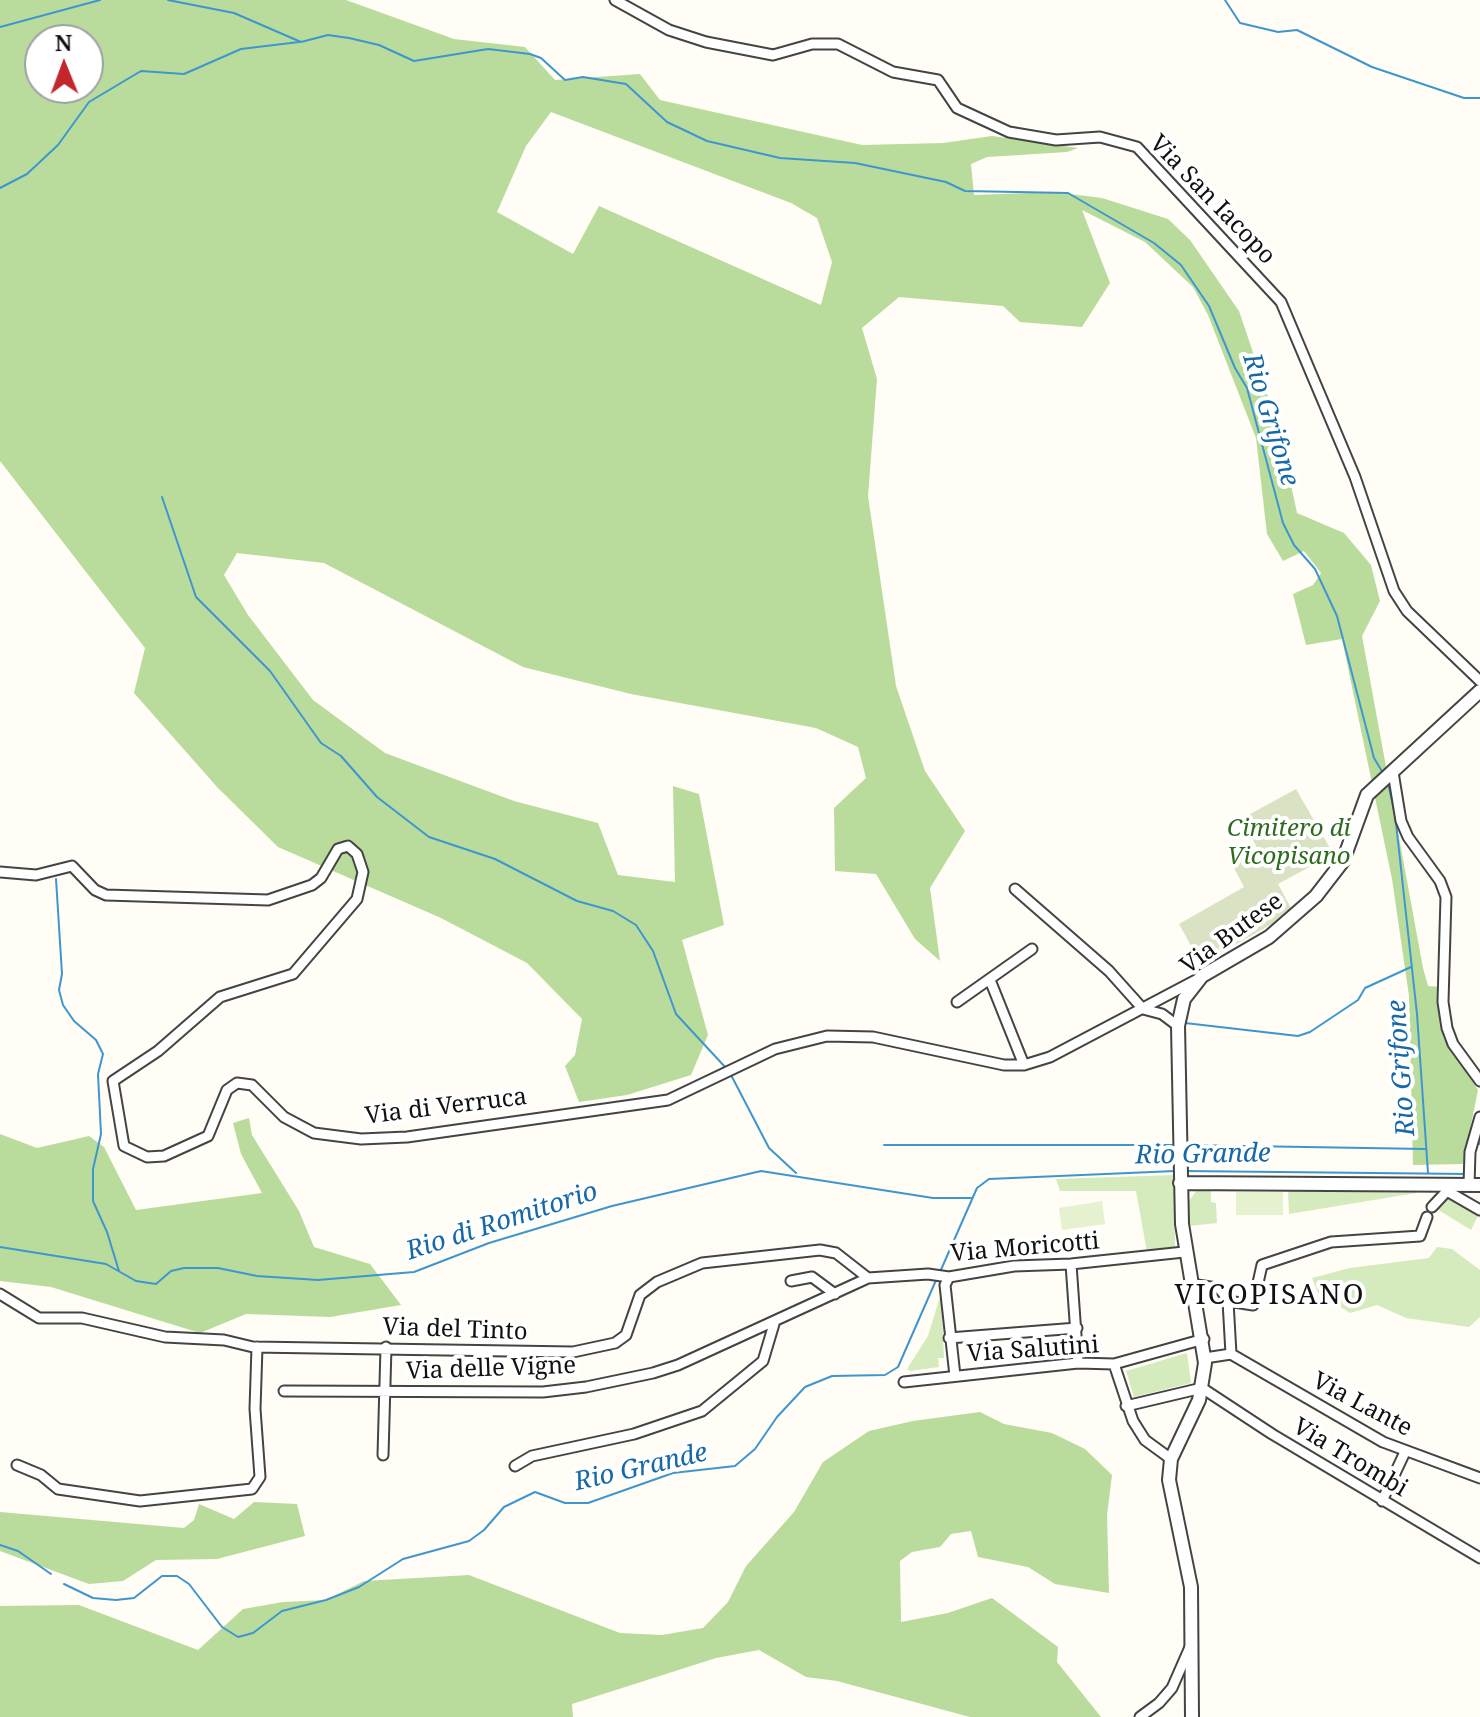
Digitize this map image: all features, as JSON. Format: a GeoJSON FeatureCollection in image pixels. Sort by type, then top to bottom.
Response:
{"type":"FeatureCollection","features":[{"type":"Feature","properties":{"kind":"street","name":"Via San Iacopo"},"geometry":{"type":"LineString","coordinates":[[615,0],[685,37],[773,55],[812,44],[838,44],[893,72],[938,80],[957,108],[1009,132],[1056,140],[1100,137],[1137,147],[1281,302],[1355,477],[1394,591],[1407,611],[1480,681]]}},
{"type":"Feature","properties":{"kind":"street","name":"Via Butese"},"geometry":{"type":"LineString","coordinates":[[1171,1459],[1202,1388],[1205,1358],[1204,1339],[1184,1252],[1178,1026],[1181,1010],[1190,989],[1202,976],[1269,937],[1316,896],[1343,861],[1365,798],[1480,691]]}},
{"type":"Feature","properties":{"kind":"street"},"geometry":{"type":"LineString","coordinates":[[1393,772],[1401,821],[1446,897],[1443,1002],[1447,1028],[1453,1044],[1480,1081]]}},
{"type":"Feature","properties":{"kind":"street","name":"Via di Verruca"},"geometry":{"type":"LineString","coordinates":[[0,872],[36,875],[72,866],[95,890],[106,895],[268,900],[312,885],[321,878],[338,849],[348,846],[357,854],[363,879],[357,899],[293,974],[220,997],[158,1051],[113,1081],[124,1146],[138,1156],[164,1156],[208,1136],[227,1090],[237,1083],[252,1085],[276,1110],[303,1129],[336,1138],[361,1139],[407,1137],[668,1100],[785,1045],[839,1035],[873,1037],[1004,1065],[1024,1065],[1050,1057],[1166,999],[1202,976]]}},
{"type":"Feature","properties":{"kind":"street"},"geometry":{"type":"LineString","coordinates":[[1015,889],[1109,971],[1143,1009],[1162,1014],[1178,1026]]}},
{"type":"Feature","properties":{"kind":"street"},"geometry":{"type":"LineString","coordinates":[[957,1002],[1032,949]]}},
{"type":"Feature","properties":{"kind":"street"},"geometry":{"type":"LineString","coordinates":[[990,980],[1024,1065]]}},
{"type":"Feature","properties":{"kind":"street"},"geometry":{"type":"LineString","coordinates":[[1166,999],[1181,1010]]}},
{"type":"Feature","properties":{"kind":"street"},"geometry":{"type":"LineString","coordinates":[[1162,1014],[1181,1010]]}},
{"type":"Feature","properties":{"kind":"street"},"geometry":{"type":"LineString","coordinates":[[1180,1162],[1447,1188],[1473,1182],[1470,1163],[1480,1117]]}},
{"type":"Feature","properties":{"kind":"street"},"geometry":{"type":"LineString","coordinates":[[1447,1188],[1480,1210]]}},
{"type":"Feature","properties":{"kind":"street"},"geometry":{"type":"LineString","coordinates":[[1228,1301],[1253,1305],[1262,1265],[1331,1242],[1420,1236],[1430,1212],[1447,1188]]}},
{"type":"Feature","properties":{"kind":"street","name":"Via del Tinto"},"geometry":{"type":"LineString","coordinates":[[0,1294],[39,1318],[82,1318],[165,1337],[224,1340],[257,1347],[386,1347],[547,1353],[600,1347],[626,1335],[640,1295],[657,1282],[702,1263],[820,1250],[836,1253],[868,1278]]}},
{"type":"Feature","properties":{"kind":"street","name":"Via Moricotti"},"geometry":{"type":"LineString","coordinates":[[868,1278],[947,1277],[1014,1266],[1071,1264],[1184,1252]]}},
{"type":"Feature","properties":{"kind":"street"},"geometry":{"type":"LineString","coordinates":[[1071,1264],[1078,1363]]}},
{"type":"Feature","properties":{"kind":"street"},"geometry":{"type":"LineString","coordinates":[[791,1281],[812,1277],[835,1294]]}},
{"type":"Feature","properties":{"kind":"street","name":"Via Salutini"},"geometry":{"type":"LineString","coordinates":[[947,1277],[949,1338],[955,1376]]}},
{"type":"Feature","properties":{"kind":"street","name":"Via delle Vigne"},"geometry":{"type":"LineString","coordinates":[[284,1391],[543,1392],[630,1379],[678,1365],[774,1324],[868,1278]]}},
{"type":"Feature","properties":{"kind":"street"},"geometry":{"type":"LineString","coordinates":[[1191,1283],[1217,1287],[1228,1301],[1231,1354],[1205,1358]]}},
{"type":"Feature","properties":{"kind":"street"},"geometry":{"type":"LineString","coordinates":[[515,1466],[532,1456],[634,1434],[702,1411],[763,1361],[774,1324]]}},
{"type":"Feature","properties":{"kind":"street"},"geometry":{"type":"LineString","coordinates":[[949,1338],[1077,1328]]}},
{"type":"Feature","properties":{"kind":"street","name":"Via Salutini"},"geometry":{"type":"LineString","coordinates":[[904,1382],[1078,1363],[1114,1364],[1204,1339]]}},
{"type":"Feature","properties":{"kind":"street"},"geometry":{"type":"LineString","coordinates":[[17,1465],[41,1475],[58,1489],[140,1501],[252,1489],[260,1477],[255,1409],[257,1347]]}},
{"type":"Feature","properties":{"kind":"street"},"geometry":{"type":"LineString","coordinates":[[383,1455],[386,1347]]}},
{"type":"Feature","properties":{"kind":"street","name":"Via Lante"},"geometry":{"type":"LineString","coordinates":[[1231,1354],[1342,1421],[1405,1452],[1480,1478]]}},
{"type":"Feature","properties":{"kind":"street"},"geometry":{"type":"LineString","coordinates":[[1114,1364],[1126,1406],[1145,1440],[1171,1459],[1170,1490],[1191,1587],[1192,1717]]}},
{"type":"Feature","properties":{"kind":"street"},"geometry":{"type":"LineString","coordinates":[[1126,1406],[1202,1388]]}},
{"type":"Feature","properties":{"kind":"street","name":"Via Trombi"},"geometry":{"type":"LineString","coordinates":[[1202,1388],[1382,1501],[1480,1558]]}},
{"type":"Feature","properties":{"kind":"street"},"geometry":{"type":"LineString","coordinates":[[1382,1501],[1405,1452]]}},
{"type":"Feature","properties":{"kind":"street"},"geometry":{"type":"LineString","coordinates":[[1140,1717],[1172,1688],[1192,1644]]}},
{"type":"Feature","properties":{"kind":"green space"},"geometry":{"type":"Polygon","coordinates":[[[0,0],[346,0],[454,39],[525,47],[555,80],[640,74],[660,100],[862,145],[943,143],[992,136],[1078,148],[1067,152],[987,157],[971,164],[974,195],[1054,192],[1102,198],[1168,219],[1190,240],[1239,311],[1279,429],[1297,513],[1344,533],[1371,565],[1380,601],[1362,636],[1423,968],[1428,986],[1440,987],[1443,1037],[1478,1090],[1463,1164],[1413,1165],[1409,996],[1392,879],[1342,639],[1306,645],[1293,594],[1313,585],[1321,573],[1304,551],[1283,561],[1267,534],[1256,438],[1208,315],[1193,287],[1145,242],[1082,210],[1110,283],[1082,327],[1020,322],[1003,306],[899,297],[862,328],[877,379],[868,496],[896,686],[925,771],[965,831],[930,888],[940,961],[915,939],[876,874],[835,871],[834,808],[866,778],[858,747],[816,728],[631,694],[523,667],[324,563],[237,553],[224,575],[248,615],[313,700],[385,753],[514,801],[598,823],[618,875],[675,882],[673,786],[699,794],[724,925],[682,940],[708,1035],[691,1075],[627,1095],[579,1102],[565,1066],[575,1055],[582,1019],[527,963],[441,918],[278,847],[218,788],[134,693],[145,648],[0,461],[0,0]],[[551,112],[526,146],[497,212],[573,254],[599,206],[821,305],[832,262],[817,218],[791,203],[551,112]]]}},
{"type":"Feature","properties":{"kind":"green space","name":"Cimitero di Vicopisano"},"geometry":{"type":"Polygon","coordinates":[[[1296,789],[1331,850],[1328,857],[1278,884],[1293,912],[1201,964],[1179,924],[1244,887],[1233,866],[1259,851],[1241,819],[1296,789]]]}},
{"type":"Feature","properties":{"kind":"green space"},"geometry":{"type":"Polygon","coordinates":[[[249,1118],[252,1135],[299,1211],[314,1247],[370,1264],[401,1305],[330,1317],[246,1314],[200,1333],[51,1287],[0,1281],[0,1134],[37,1148],[89,1136],[104,1147],[136,1210],[262,1193],[241,1154],[233,1123],[249,1118]]]}},
{"type":"Feature","properties":{"kind":"green space"},"geometry":{"type":"Polygon","coordinates":[[[1174,1175],[1175,1247],[1147,1252],[1136,1191],[1060,1191],[1056,1179],[1174,1175]]]}},
{"type":"Feature","properties":{"kind":"green space"},"geometry":{"type":"Polygon","coordinates":[[[1198,1188],[1211,1188],[1217,1223],[1189,1226],[1187,1204],[1198,1188]]]}},
{"type":"Feature","properties":{"kind":"green space"},"geometry":{"type":"Polygon","coordinates":[[[1415,1189],[1416,1193],[1289,1214],[1288,1190],[1415,1189]]]}},
{"type":"Feature","properties":{"kind":"green space"},"geometry":{"type":"Polygon","coordinates":[[[1236,1192],[1283,1192],[1283,1215],[1236,1215],[1236,1192]]]}},
{"type":"Feature","properties":{"kind":"green space"},"geometry":{"type":"Polygon","coordinates":[[[1444,1200],[1452,1200],[1478,1216],[1471,1230],[1435,1208],[1444,1200]]]}},
{"type":"Feature","properties":{"kind":"green space"},"geometry":{"type":"Polygon","coordinates":[[[1102,1201],[1105,1224],[1062,1230],[1059,1208],[1102,1201]]]}},
{"type":"Feature","properties":{"kind":"green space"},"geometry":{"type":"Polygon","coordinates":[[[1437,1247],[1452,1249],[1480,1270],[1480,1317],[1469,1327],[1406,1318],[1377,1305],[1350,1313],[1318,1293],[1312,1278],[1350,1268],[1429,1258],[1437,1247]]]}},
{"type":"Feature","properties":{"kind":"green space"},"geometry":{"type":"Polygon","coordinates":[[[941,1293],[944,1358],[938,1358],[939,1367],[910,1371],[907,1369],[928,1336],[941,1293]]]}},
{"type":"Feature","properties":{"kind":"green space"},"geometry":{"type":"Polygon","coordinates":[[[1187,1353],[1191,1383],[1134,1397],[1126,1371],[1187,1353]]]}},
{"type":"Feature","properties":{"kind":"green space"},"geometry":{"type":"Polygon","coordinates":[[[980,1412],[1004,1424],[1052,1433],[1085,1449],[1112,1475],[1107,1515],[1109,1593],[1055,1584],[1028,1567],[978,1557],[971,1531],[951,1534],[940,1547],[912,1552],[900,1561],[901,1622],[948,1613],[992,1598],[1058,1647],[1057,1662],[1101,1717],[970,1717],[837,1681],[806,1677],[759,1650],[716,1658],[572,1704],[573,1717],[0,1717],[0,1606],[79,1605],[198,1650],[243,1609],[283,1602],[326,1600],[364,1581],[469,1575],[620,1633],[662,1635],[703,1628],[728,1602],[746,1566],[794,1512],[823,1462],[869,1431],[913,1421],[980,1412]]]}},
{"type":"Feature","properties":{"kind":"green space"},"geometry":{"type":"Polygon","coordinates":[[[254,1502],[297,1504],[305,1536],[217,1559],[156,1560],[123,1581],[89,1584],[0,1551],[0,1512],[184,1528],[194,1520],[199,1504],[234,1519],[254,1502]]]}},
{"type":"Feature","properties":{"kind":"waterway"},"geometry":{"type":"LineString","coordinates":[[0,27],[100,0]]}},
{"type":"Feature","properties":{"kind":"waterway","name":"Rio Grifone"},"geometry":{"type":"LineString","coordinates":[[168,0],[234,13],[301,42],[328,35],[349,38],[379,45],[414,61],[488,49],[530,54],[541,58],[565,80],[583,77],[626,84],[667,122],[707,141],[780,158],[855,163],[946,182],[965,191],[1068,193],[1154,243],[1181,265],[1209,306],[1235,368],[1247,388],[1283,523],[1294,545],[1315,569],[1337,616],[1374,758],[1383,773]]}},
{"type":"Feature","properties":{"kind":"waterway"},"geometry":{"type":"LineString","coordinates":[[1225,0],[1240,23],[1278,32],[1297,30],[1372,67],[1464,98],[1480,98]]}},
{"type":"Feature","properties":{"kind":"waterway"},"geometry":{"type":"LineString","coordinates":[[0,188],[27,174],[58,145],[89,102],[141,71],[184,74],[241,49],[299,42]]}},
{"type":"Feature","properties":{"kind":"waterway"},"geometry":{"type":"LineString","coordinates":[[162,497],[196,597],[270,671],[321,743],[341,756],[377,797],[429,837],[495,859],[577,901],[613,911],[636,925],[653,951],[676,1014],[726,1068]]}},
{"type":"Feature","properties":{"kind":"waterway","name":"Rio Grifone"},"geometry":{"type":"LineString","coordinates":[[1388,783],[1395,814],[1417,1014],[1428,1173]]}},
{"type":"Feature","properties":{"kind":"waterway"},"geometry":{"type":"LineString","coordinates":[[56,879],[62,974],[59,990],[63,1005],[74,1021],[96,1040],[103,1054],[98,1074],[101,1134],[93,1169],[93,1201],[119,1271]]}},
{"type":"Feature","properties":{"kind":"waterway"},"geometry":{"type":"LineString","coordinates":[[1185,1023],[1298,1036],[1310,1032],[1358,1000],[1365,988],[1411,967]]}},
{"type":"Feature","properties":{"kind":"waterway"},"geometry":{"type":"LineString","coordinates":[[730,1073],[769,1148],[796,1173]]}},
{"type":"Feature","properties":{"kind":"waterway"},"geometry":{"type":"LineString","coordinates":[[884,1145],[1175,1145]]}},
{"type":"Feature","properties":{"kind":"waterway"},"geometry":{"type":"LineString","coordinates":[[1185,1145],[1426,1149]]}},
{"type":"Feature","properties":{"kind":"waterway","name":"Rio di Romitorio"},"geometry":{"type":"LineString","coordinates":[[0,1247],[106,1264],[136,1281],[156,1284],[171,1271],[184,1268],[218,1268],[257,1276],[318,1280],[414,1272],[489,1243],[612,1206],[761,1171],[933,1198],[972,1198]]}},
{"type":"Feature","properties":{"kind":"waterway","name":"Rio Grande"},"geometry":{"type":"LineString","coordinates":[[940,1272],[977,1188],[989,1179],[1175,1171]]}},
{"type":"Feature","properties":{"kind":"waterway","name":"Rio Grande"},"geometry":{"type":"LineString","coordinates":[[1185,1171],[1467,1174]]}},
{"type":"Feature","properties":{"kind":"waterway","name":"Rio Grande"},"geometry":{"type":"LineString","coordinates":[[64,1584],[93,1598],[116,1600],[134,1598],[162,1576],[177,1576],[189,1584],[222,1627],[238,1637],[253,1633],[282,1611],[326,1600],[359,1587],[403,1559],[469,1541],[484,1530],[504,1507],[535,1492],[565,1503],[588,1503],[673,1473],[735,1466],[755,1449],[777,1417],[805,1387],[832,1376],[885,1375],[898,1367],[937,1278]]}},
{"type":"Feature","properties":{"kind":"waterway","name":"Rio Grande"},"geometry":{"type":"LineString","coordinates":[[0,1545],[18,1551],[51,1574]]}},
{"type":"Feature","properties":{"kind":"district","name":"VICOPISANO"},"geometry":{"type":"Point","coordinates":[1270,1296]}}]}
